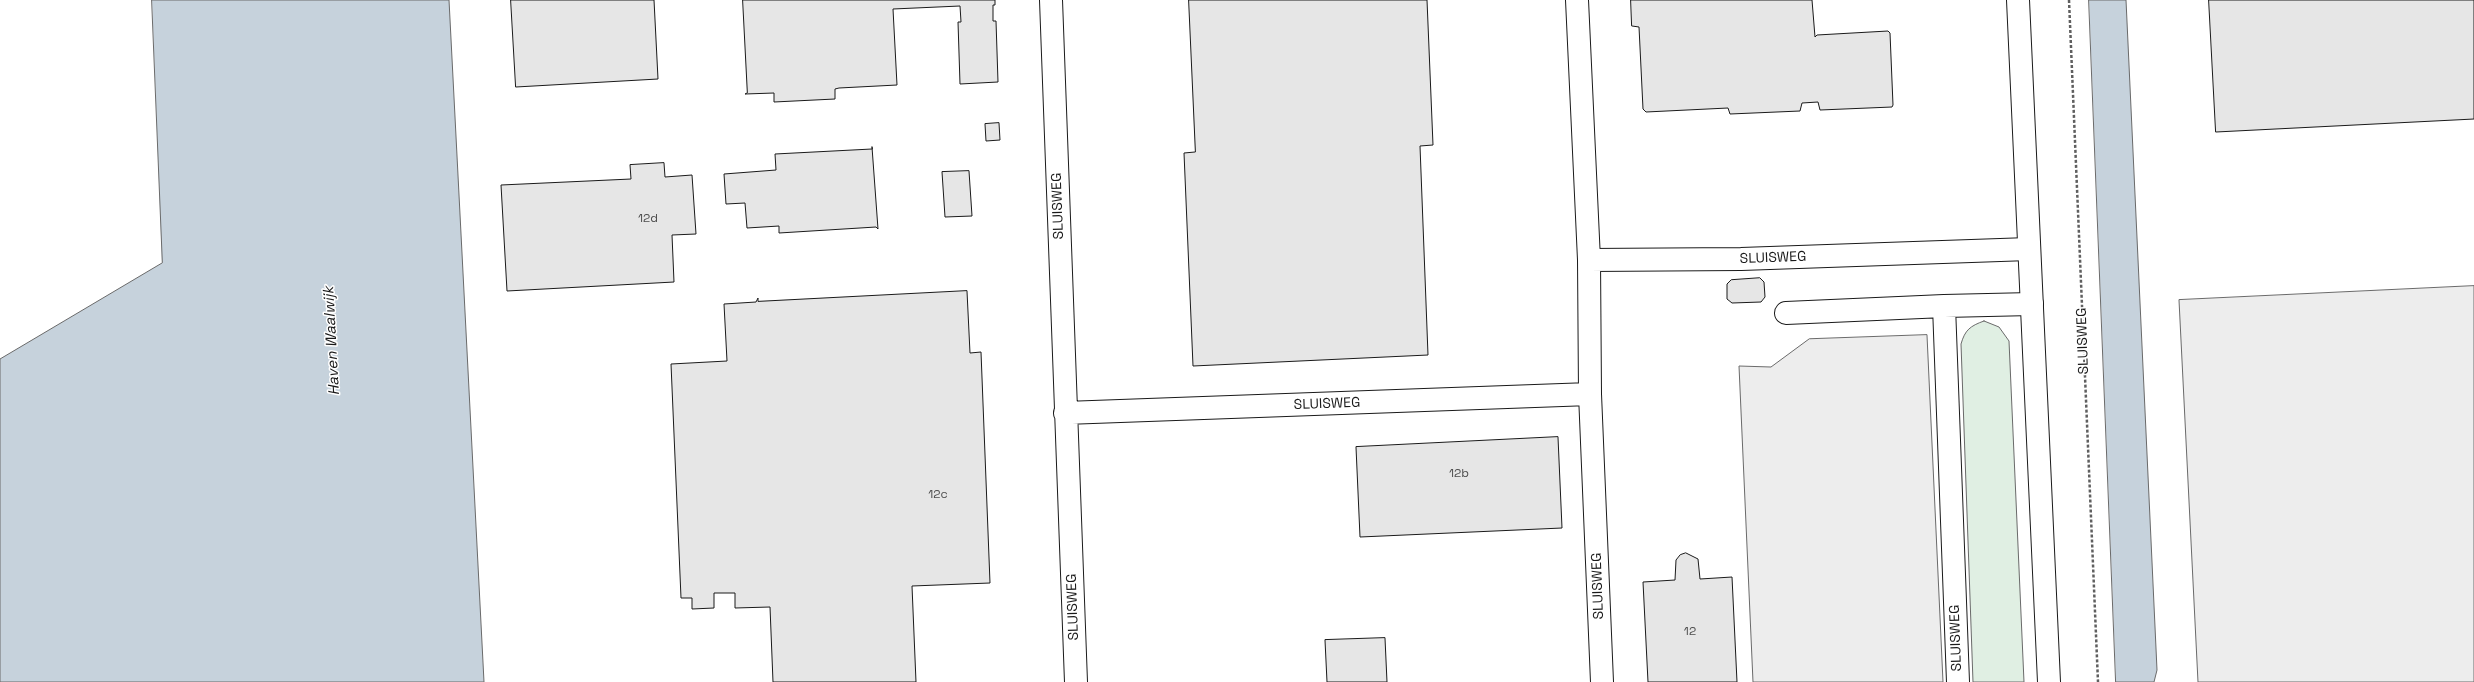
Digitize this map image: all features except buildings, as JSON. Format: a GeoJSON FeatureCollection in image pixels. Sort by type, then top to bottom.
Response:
{"type":"FeatureCollection","features":[{"type":"Feature","properties":{"kind":"street","name":"SLUISWEG"},"geometry":{"type":"LineString","coordinates":[[1051,0],[1076,682]]}},
{"type":"Feature","properties":{"kind":"street","name":"SLUISWEG"},"geometry":{"type":"LineString","coordinates":[[1577,0],[1589,260],[1590,394],[1602,682]]}},
{"type":"Feature","properties":{"kind":"street"},"geometry":{"type":"LineString","coordinates":[[2018,0],[2049,682]]}},
{"type":"Feature","properties":{"kind":"street","name":"SLUISWEG"},"geometry":{"type":"LineString","coordinates":[[1589,260],[1741,259],[2029,250]]}},
{"type":"Feature","properties":{"kind":"street"},"geometry":{"type":"LineString","coordinates":[[1786,313],[1944,306],[2032,304]]}},
{"type":"Feature","properties":{"kind":"street","name":"SLUISWEG"},"geometry":{"type":"LineString","coordinates":[[1944,306],[1958,682]]}},
{"type":"Feature","properties":{"kind":"street","name":"SLUISWEG"},"geometry":{"type":"LineString","coordinates":[[1065,413],[1590,394]]}},
{"type":"Feature","properties":{"kind":"path","name":"SLUISWEG"},"geometry":{"type":"LineString","coordinates":[[2069,0],[2098,682]]}},
{"type":"Feature","properties":{"kind":"green space"},"geometry":{"type":"Polygon","coordinates":[[[1984,321],[1999,327],[2009,341],[2024,682],[1973,682],[1961,344],[1964,335],[1969,329],[1984,321]]]}},
{"type":"Feature","properties":{"kind":"shaded area"},"geometry":{"type":"Polygon","coordinates":[[[2474,286],[2474,682],[2198,682],[2179,300],[2474,286]]]}},
{"type":"Feature","properties":{"kind":"shaded area"},"geometry":{"type":"Polygon","coordinates":[[[1927,335],[1943,682],[1753,682],[1739,366],[1771,367],[1809,339],[1927,335]]]}},
{"type":"Feature","properties":{"kind":"water","name":"Haven Waalwijk"},"geometry":{"type":"Polygon","coordinates":[[[152,0],[449,0],[484,682],[0,682],[0,359],[162,263],[152,0]]]}},
{"type":"Feature","properties":{"kind":"water"},"geometry":{"type":"Polygon","coordinates":[[[2089,0],[2126,0],[2157,670],[2154,682],[2116,682],[2089,0]]]}}]}
